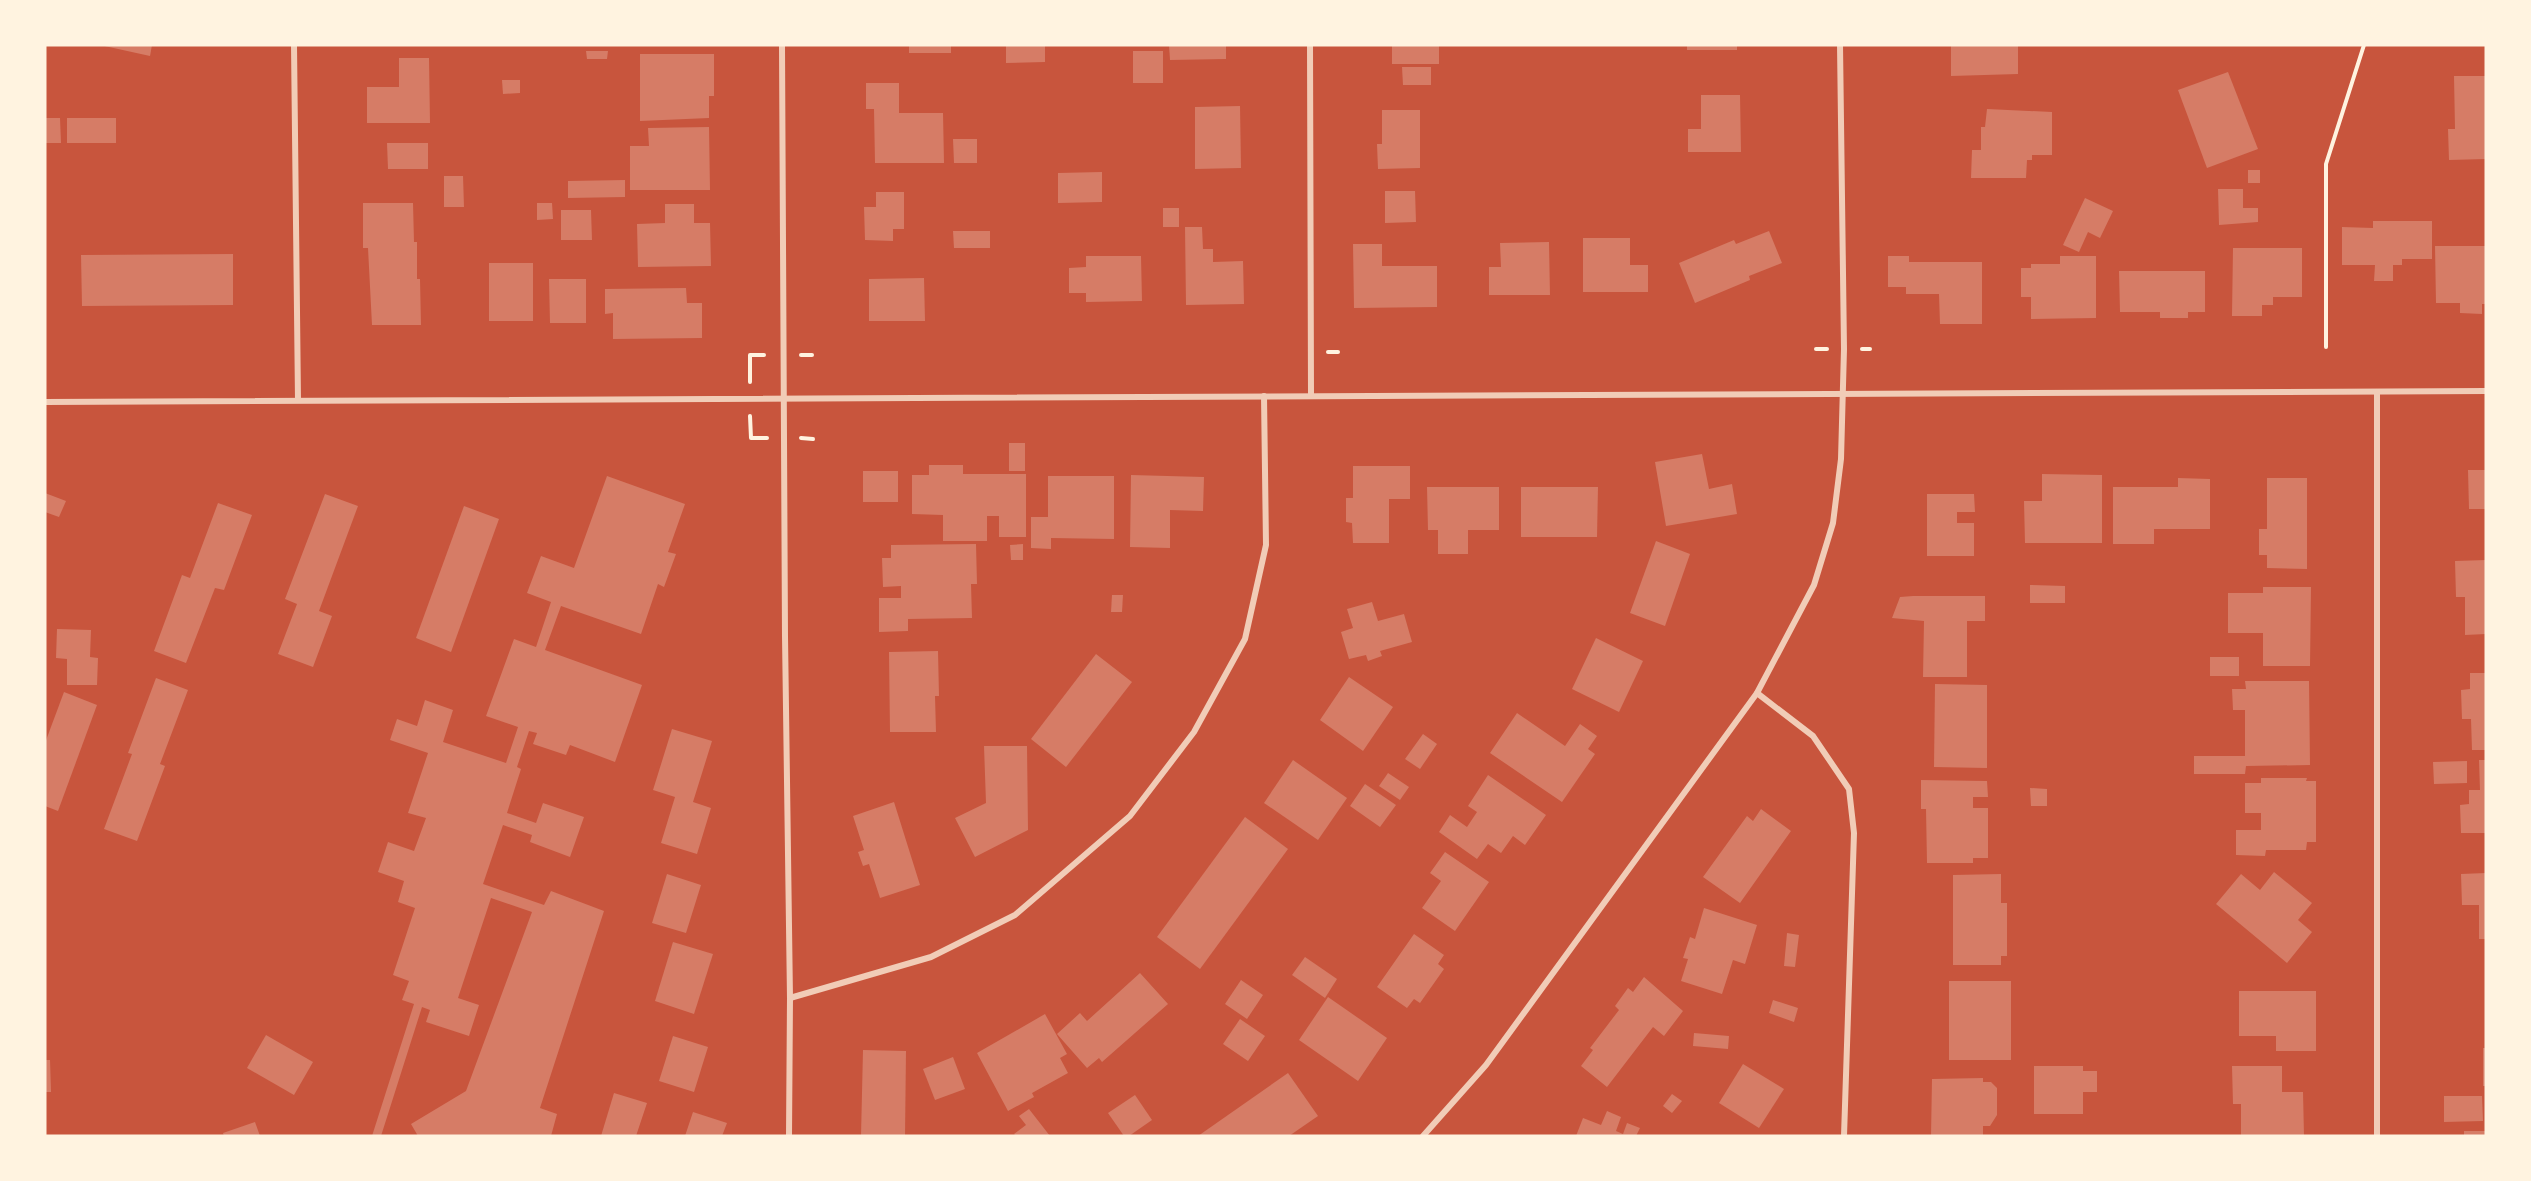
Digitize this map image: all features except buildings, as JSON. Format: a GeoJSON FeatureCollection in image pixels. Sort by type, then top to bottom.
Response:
{"type":"FeatureCollection","features":[{"type":"Feature","properties":{"kind":"street"},"geometry":{"type":"LineString","coordinates":[[294,45],[297,400]]}},
{"type":"Feature","properties":{"kind":"street"},"geometry":{"type":"LineString","coordinates":[[782,45],[790,998],[789,1136]]}},
{"type":"Feature","properties":{"kind":"street"},"geometry":{"type":"LineString","coordinates":[[1310,45],[1311,395]]}},
{"type":"Feature","properties":{"kind":"street"},"geometry":{"type":"LineString","coordinates":[[1423,1136],[1486,1065],[1757,693],[1814,585],[1833,523],[1841,459],[1844,349],[1839,45]]}},
{"type":"Feature","properties":{"kind":"street"},"geometry":{"type":"LineString","coordinates":[[45,402],[2486,391]]}},
{"type":"Feature","properties":{"kind":"street"},"geometry":{"type":"LineString","coordinates":[[2377,392],[2377,1136]]}},
{"type":"Feature","properties":{"kind":"street"},"geometry":{"type":"LineString","coordinates":[[790,998],[931,957],[1015,915],[1130,816],[1194,732],[1245,639],[1266,545],[1264,396]]}},
{"type":"Feature","properties":{"kind":"street"},"geometry":{"type":"LineString","coordinates":[[1757,693],[1813,736],[1849,789],[1854,833],[1844,1136]]}},
{"type":"Feature","properties":{"kind":"path"},"geometry":{"type":"LineString","coordinates":[[2326,347],[2326,164],[2364,45]]}}]}
